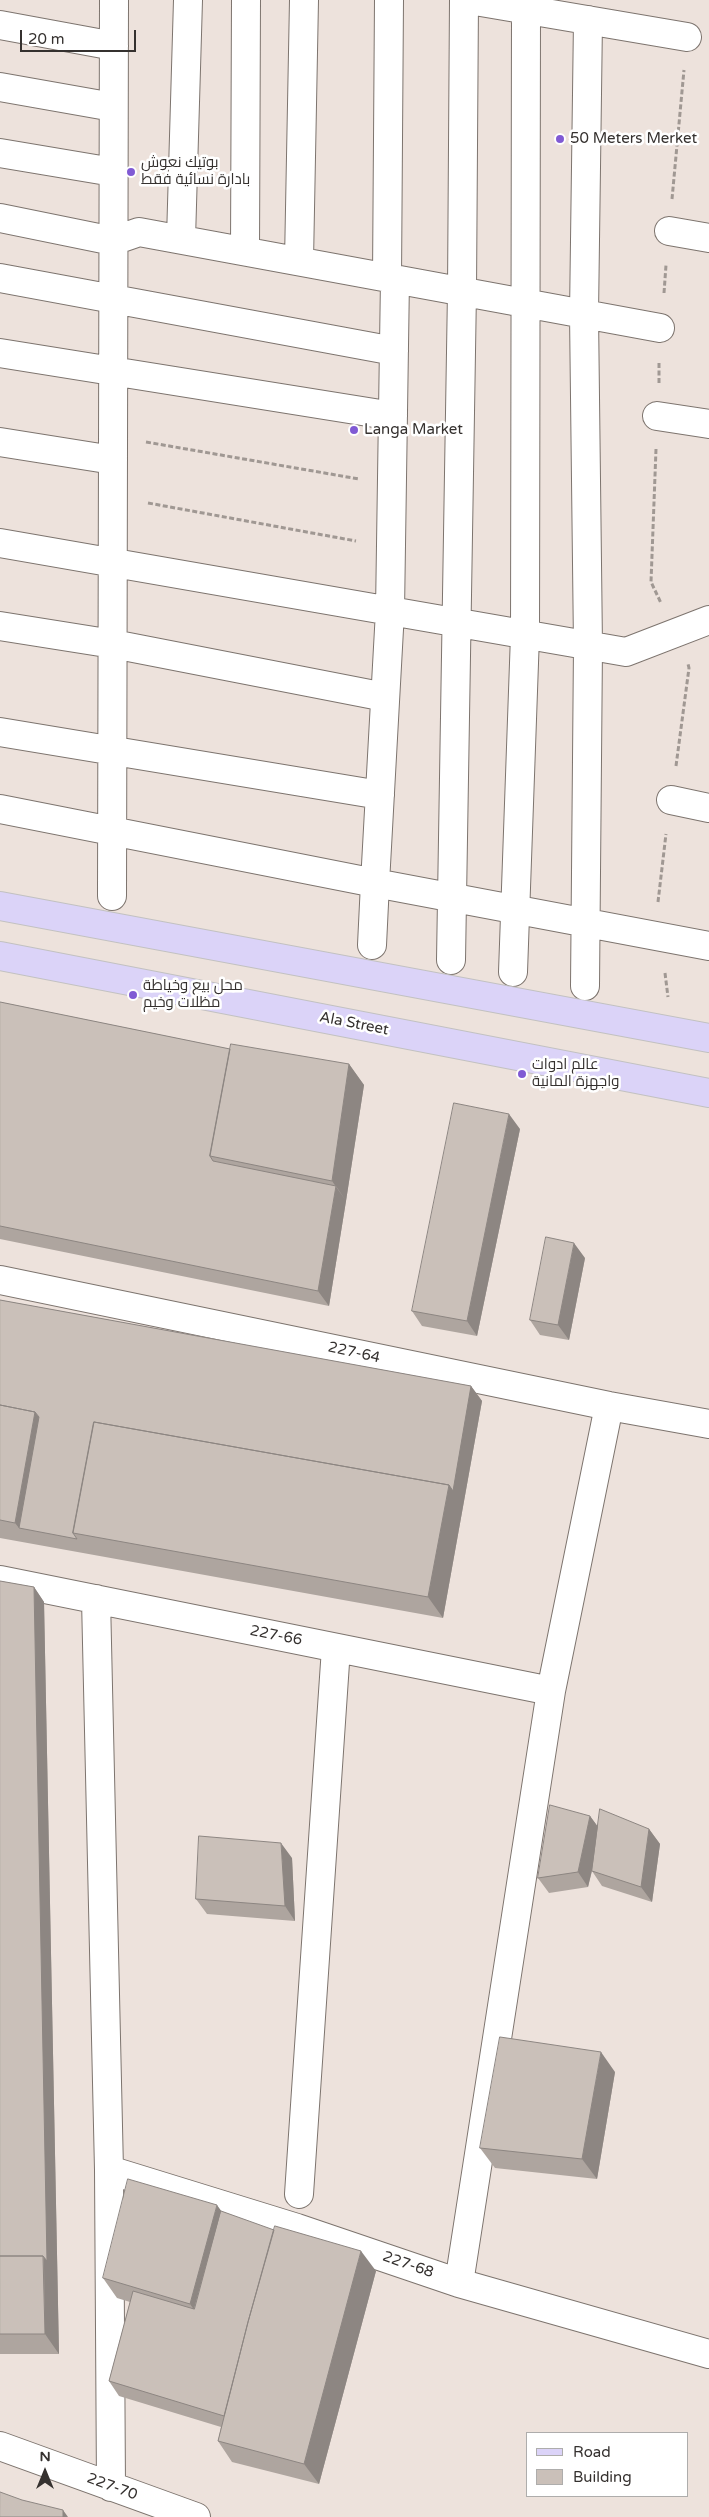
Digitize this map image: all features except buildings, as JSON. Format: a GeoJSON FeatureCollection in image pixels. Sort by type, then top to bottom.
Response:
{"type":"FeatureCollection","features":[{"type":"Feature","properties":{"kind":"main road"},"geometry":{"type":"LineString","coordinates":[[0,906],[709,1038]]}},
{"type":"Feature","properties":{"kind":"main road","name":"Ala Street"},"geometry":{"type":"LineString","coordinates":[[0,956],[709,1092]]}},
{"type":"Feature","properties":{"kind":"street"},"geometry":{"type":"LineString","coordinates":[[112,896],[114,0]]}},
{"type":"Feature","properties":{"kind":"street"},"geometry":{"type":"LineString","coordinates":[[182,240],[188,0]]}},
{"type":"Feature","properties":{"kind":"street"},"geometry":{"type":"LineString","coordinates":[[245,251],[246,0]]}},
{"type":"Feature","properties":{"kind":"street"},"geometry":{"type":"LineString","coordinates":[[299,261],[304,0]]}},
{"type":"Feature","properties":{"kind":"street"},"geometry":{"type":"LineString","coordinates":[[372,945],[390,611],[394,351],[391,278],[389,0]]}},
{"type":"Feature","properties":{"kind":"street"},"geometry":{"type":"LineString","coordinates":[[450,960],[462,291],[477,1],[526,10],[577,12],[687,37]]}},
{"type":"Feature","properties":{"kind":"street"},"geometry":{"type":"LineString","coordinates":[[513,972],[525,635],[524,303],[526,10]]}},
{"type":"Feature","properties":{"kind":"street"},"geometry":{"type":"LineString","coordinates":[[577,12],[584,314],[588,646],[585,986]]}},
{"type":"Feature","properties":{"kind":"street"},"geometry":{"type":"LineString","coordinates":[[0,25],[114,46]]}},
{"type":"Feature","properties":{"kind":"street"},"geometry":{"type":"LineString","coordinates":[[0,87],[113,107]]}},
{"type":"Feature","properties":{"kind":"street"},"geometry":{"type":"LineString","coordinates":[[0,153],[113,172]]}},
{"type":"Feature","properties":{"kind":"street"},"geometry":{"type":"LineString","coordinates":[[0,218],[113,241],[139,232],[660,328]]}},
{"type":"Feature","properties":{"kind":"street"},"geometry":{"type":"LineString","coordinates":[[669,231],[709,238]]}},
{"type":"Feature","properties":{"kind":"street"},"geometry":{"type":"LineString","coordinates":[[0,278],[394,351]]}},
{"type":"Feature","properties":{"kind":"street"},"geometry":{"type":"LineString","coordinates":[[0,353],[393,416]]}},
{"type":"Feature","properties":{"kind":"street"},"geometry":{"type":"LineString","coordinates":[[657,416],[709,424]]}},
{"type":"Feature","properties":{"kind":"street"},"geometry":{"type":"LineString","coordinates":[[0,442],[113,448]]}},
{"type":"Feature","properties":{"kind":"street"},"geometry":{"type":"LineString","coordinates":[[0,543],[626,652],[675,631],[709,620]]}},
{"type":"Feature","properties":{"kind":"street"},"geometry":{"type":"LineString","coordinates":[[0,626],[113,644],[385,697]]}},
{"type":"Feature","properties":{"kind":"street"},"geometry":{"type":"LineString","coordinates":[[0,732],[380,796]]}},
{"type":"Feature","properties":{"kind":"street"},"geometry":{"type":"LineString","coordinates":[[671,800],[709,808]]}},
{"type":"Feature","properties":{"kind":"street"},"geometry":{"type":"LineString","coordinates":[[0,808],[375,883],[709,946]]}},
{"type":"Feature","properties":{"kind":"street","name":"227-64"},"geometry":{"type":"LineString","coordinates":[[0,1280],[609,1406],[709,1424]]}},
{"type":"Feature","properties":{"kind":"street"},"geometry":{"type":"LineString","coordinates":[[460,2283],[551,1691],[609,1406]]}},
{"type":"Feature","properties":{"kind":"street","name":"227-66"},"geometry":{"type":"LineString","coordinates":[[0,1580],[551,1691]]}},
{"type":"Feature","properties":{"kind":"street"},"geometry":{"type":"LineString","coordinates":[[96,1600],[109,2170],[111,2487]]}},
{"type":"Feature","properties":{"kind":"street"},"geometry":{"type":"LineString","coordinates":[[299,2194],[336,1648]]}},
{"type":"Feature","properties":{"kind":"street","name":"227-68"},"geometry":{"type":"LineString","coordinates":[[109,2170],[297,2228],[460,2283],[709,2354]]}},
{"type":"Feature","properties":{"kind":"street","name":"227-70"},"geometry":{"type":"LineString","coordinates":[[0,2446],[196,2517]]}},
{"type":"Feature","properties":{"kind":"path"},"geometry":{"type":"LineString","coordinates":[[668,1002],[657,898],[689,668],[675,631],[651,582],[660,328],[687,37]]}},
{"type":"Feature","properties":{"kind":"path"},"geometry":{"type":"LineString","coordinates":[[113,448],[392,485]]}},
{"type":"Feature","properties":{"kind":"path"},"geometry":{"type":"LineString","coordinates":[[113,497],[391,547]]}},
{"type":"Feature","properties":{"kind":"place","name":"50 Meters Merket"},"geometry":{"type":"Point","coordinates":[560,139]}},
{"type":"Feature","properties":{"kind":"place","name":"بوتيك نعوش بادارة نسائية فقط"},"geometry":{"type":"Point","coordinates":[131,172]}},
{"type":"Feature","properties":{"kind":"place","name":"Langa Market"},"geometry":{"type":"Point","coordinates":[354,430]}},
{"type":"Feature","properties":{"kind":"place","name":"محل بيع وخياطة مظلات وخيم"},"geometry":{"type":"Point","coordinates":[133,995]}},
{"type":"Feature","properties":{"kind":"place","name":"عالم ادوات واجهزة المانية"},"geometry":{"type":"Point","coordinates":[522,1074]}}]}
